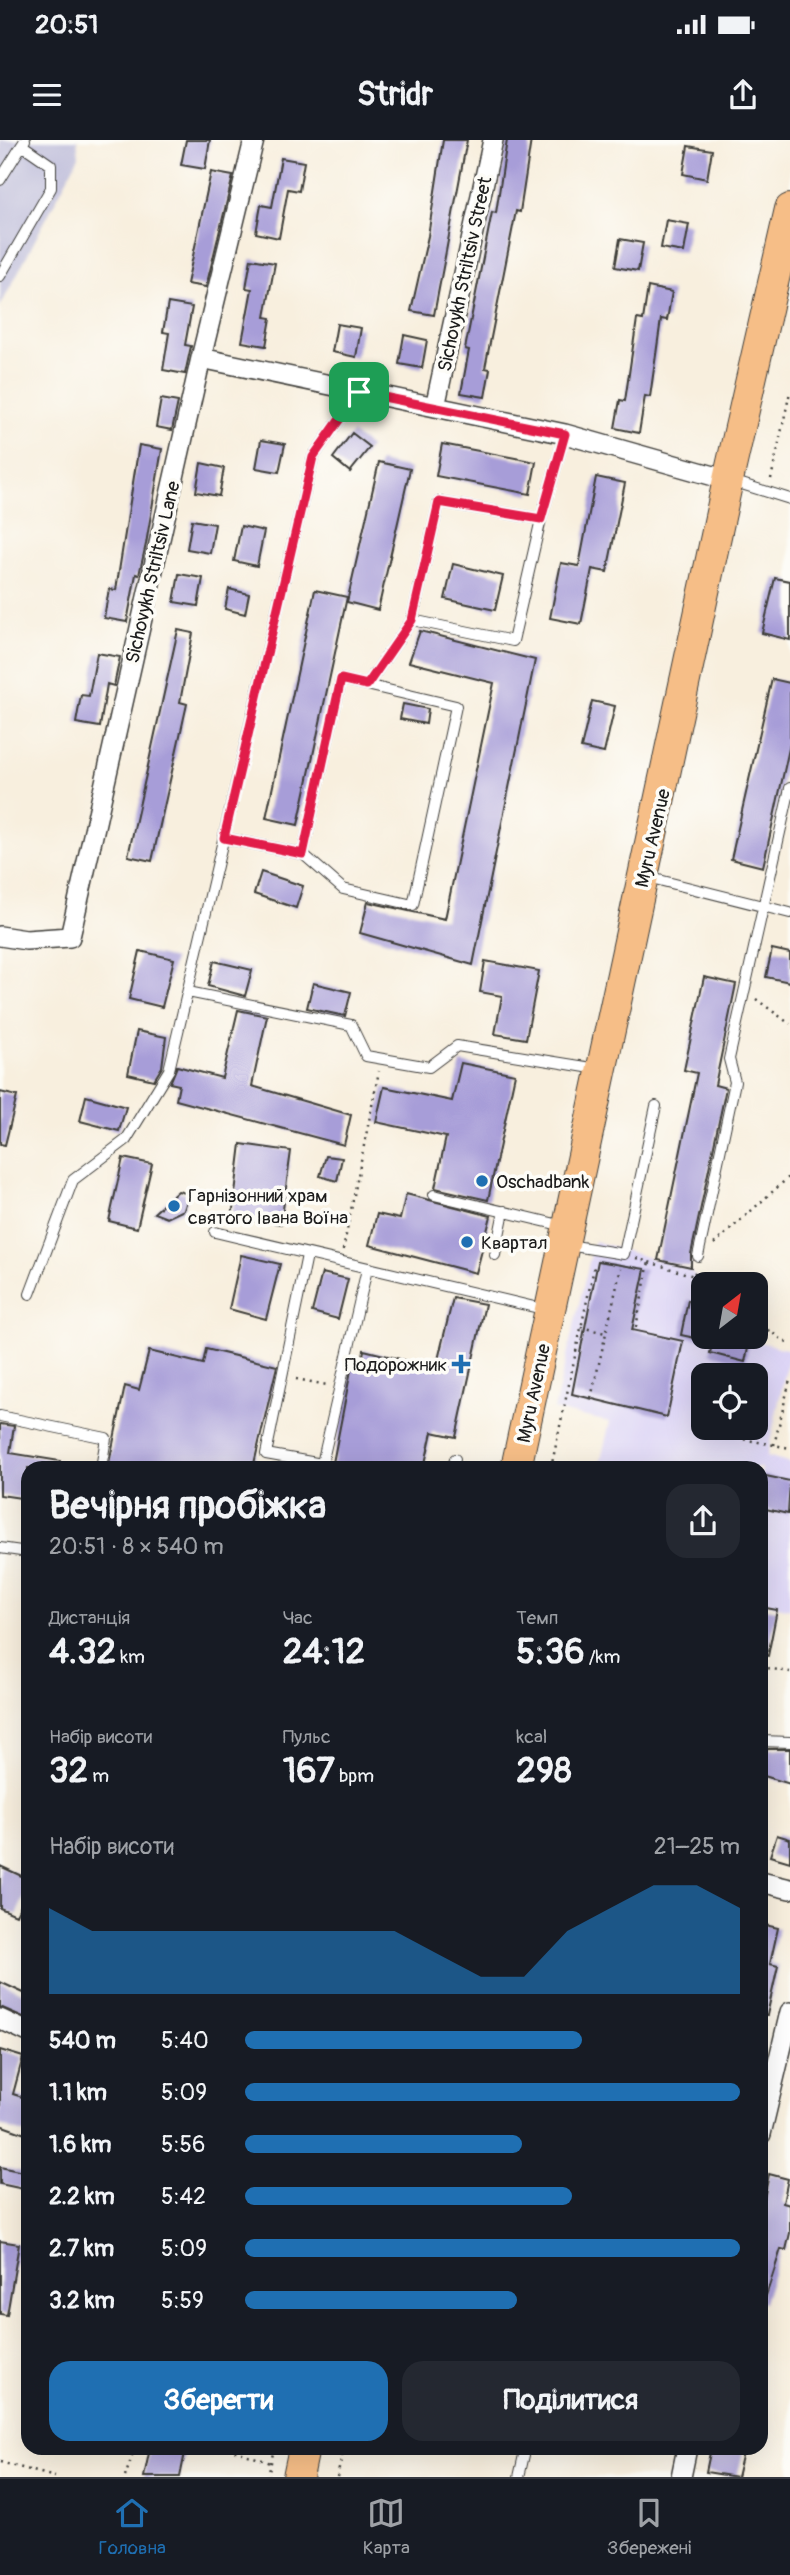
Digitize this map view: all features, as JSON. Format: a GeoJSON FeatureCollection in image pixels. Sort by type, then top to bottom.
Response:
{"type":"FeatureCollection","features":[{"type":"Feature","properties":{"kind":"main road","name":"Myru Avenue"},"geometry":{"type":"LineString","coordinates":[[518,1461],[728,480],[790,209]]}},
{"type":"Feature","properties":{"kind":"main road"},"geometry":{"type":"LineString","coordinates":[[298,2477],[303,2455]]}},
{"type":"Feature","properties":{"kind":"street","name":"Sichovykh Striltsiv Lane"},"geometry":{"type":"LineString","coordinates":[[0,936],[26,940],[70,937],[201,358],[254,140]]}},
{"type":"Feature","properties":{"kind":"street","name":"Sichovykh Striltsiv Street"},"geometry":{"type":"LineString","coordinates":[[435,407],[493,140]]}},
{"type":"Feature","properties":{"kind":"street"},"geometry":{"type":"LineString","coordinates":[[201,358],[565,434],[728,480]]}},
{"type":"Feature","properties":{"kind":"street"},"geometry":{"type":"LineString","coordinates":[[768,1884],[790,1889]]}},
{"type":"Feature","properties":{"kind":"street"},"geometry":{"type":"LineString","coordinates":[[768,2105],[790,2012]]}},
{"type":"Feature","properties":{"kind":"street"},"geometry":{"type":"LineString","coordinates":[[0,2019],[21,2029]]}},
{"type":"Feature","properties":{"kind":"street"},"geometry":{"type":"LineString","coordinates":[[681,2477],[686,2455]]}},
{"type":"Feature","properties":{"kind":"lane"},"geometry":{"type":"LineString","coordinates":[[0,180],[23,142],[51,165],[51,188],[0,276]]}},
{"type":"Feature","properties":{"kind":"lane"},"geometry":{"type":"LineString","coordinates":[[30,1294],[74,1180],[126,1140],[169,1070],[313,457],[359,392]]}},
{"type":"Feature","properties":{"kind":"lane"},"geometry":{"type":"LineString","coordinates":[[412,620],[513,641],[541,519],[565,434]]}},
{"type":"Feature","properties":{"kind":"lane"},"geometry":{"type":"LineString","coordinates":[[728,480],[790,499]]}},
{"type":"Feature","properties":{"kind":"lane"},"geometry":{"type":"LineString","coordinates":[[367,685],[412,620],[439,502],[541,519]]}},
{"type":"Feature","properties":{"kind":"lane"},"geometry":{"type":"LineString","coordinates":[[224,838],[303,854],[343,889],[413,905],[456,706],[341,679],[303,854]]}},
{"type":"Feature","properties":{"kind":"lane"},"geometry":{"type":"LineString","coordinates":[[698,1256],[735,1082],[729,1059],[761,907],[790,788]]}},
{"type":"Feature","properties":{"kind":"lane"},"geometry":{"type":"LineString","coordinates":[[643,876],[790,913]]}},
{"type":"Feature","properties":{"kind":"lane"},"geometry":{"type":"LineString","coordinates":[[188,992],[351,1025],[366,1056],[382,1059],[429,1067],[457,1046],[602,1069]]}},
{"type":"Feature","properties":{"kind":"lane"},"geometry":{"type":"LineString","coordinates":[[434,1195],[505,1211],[598,1249],[624,1254],[656,1106]]}},
{"type":"Feature","properties":{"kind":"lane"},"geometry":{"type":"LineString","coordinates":[[495,1255],[505,1211]]}},
{"type":"Feature","properties":{"kind":"lane"},"geometry":{"type":"LineString","coordinates":[[215,1232],[551,1310]]}},
{"type":"Feature","properties":{"kind":"lane"},"geometry":{"type":"LineString","coordinates":[[298,1461],[266,1454],[307,1255]]}},
{"type":"Feature","properties":{"kind":"lane"},"geometry":{"type":"LineString","coordinates":[[322,1461],[367,1269]]}},
{"type":"Feature","properties":{"kind":"lane"},"geometry":{"type":"LineString","coordinates":[[0,1416],[106,1438],[102,1461]]}},
{"type":"Feature","properties":{"kind":"lane"},"geometry":{"type":"LineString","coordinates":[[0,1548],[21,1551]]}},
{"type":"Feature","properties":{"kind":"lane"},"geometry":{"type":"LineString","coordinates":[[768,1741],[790,1742]]}},
{"type":"Feature","properties":{"kind":"lane"},"geometry":{"type":"LineString","coordinates":[[519,2477],[524,2455]]}},
{"type":"Feature","properties":{"kind":"path"},"geometry":{"type":"LineString","coordinates":[[768,493],[790,392]]}},
{"type":"Feature","properties":{"kind":"path"},"geometry":{"type":"LineString","coordinates":[[744,990],[790,1024]]}},
{"type":"Feature","properties":{"kind":"path"},"geometry":{"type":"LineString","coordinates":[[340,1263],[382,1059]]}},
{"type":"Feature","properties":{"kind":"path"},"geometry":{"type":"LineString","coordinates":[[552,1461],[598,1249]]}},
{"type":"Feature","properties":{"kind":"path"},"geometry":{"type":"LineString","coordinates":[[591,1398],[624,1254]]}},
{"type":"Feature","properties":{"kind":"path"},"geometry":{"type":"LineString","coordinates":[[636,1327],[649,1262]]}},
{"type":"Feature","properties":{"kind":"path"},"geometry":{"type":"LineString","coordinates":[[581,1327],[606,1333]]}},
{"type":"Feature","properties":{"kind":"path"},"geometry":{"type":"LineString","coordinates":[[768,1330],[790,1345]]}},
{"type":"Feature","properties":{"kind":"path"},"geometry":{"type":"LineString","coordinates":[[282,1376],[340,1388]]}},
{"type":"Feature","properties":{"kind":"path"},"geometry":{"type":"LineString","coordinates":[[774,1445],[790,1380]]}},
{"type":"Feature","properties":{"kind":"path"},"geometry":{"type":"LineString","coordinates":[[748,1440],[790,1448]]}},
{"type":"Feature","properties":{"kind":"path"},"geometry":{"type":"LineString","coordinates":[[768,1668],[790,1672]]}},
{"type":"Feature","properties":{"kind":"path"},"geometry":{"type":"LineString","coordinates":[[124,2477],[132,2455]]}},
{"type":"Feature","properties":{"kind":"path"},"geometry":{"type":"LineString","coordinates":[[248,2455],[271,2463]]}},
{"type":"Feature","properties":{"kind":"path"},"geometry":{"type":"LineString","coordinates":[[268,2477],[273,2455]]}},
{"type":"Feature","properties":{"kind":"path"},"geometry":{"type":"LineString","coordinates":[[337,2477],[342,2455]]}},
{"type":"Feature","properties":{"kind":"path"},"geometry":{"type":"LineString","coordinates":[[0,2462],[55,2477]]}},
{"type":"Feature","properties":{"kind":"shaded area"},"geometry":{"type":"Polygon","coordinates":[[[0,140],[77,140],[79,156],[0,307],[0,140]]]}},
{"type":"Feature","properties":{"kind":"shaded area"},"geometry":{"type":"Polygon","coordinates":[[[594,1241],[691,1272],[691,1349],[768,1349],[768,1344],[790,1350],[767,1456],[790,1463],[790,1609],[768,1604],[768,1461],[601,1461],[610,1422],[554,1410],[594,1241]]]}},
{"type":"Feature","properties":{"kind":"building"},"geometry":{"type":"Polygon","coordinates":[[[186,140],[210,140],[205,169],[181,165],[186,140]]]}},
{"type":"Feature","properties":{"kind":"building"},"geometry":{"type":"Polygon","coordinates":[[[443,140],[467,140],[434,315],[411,311],[428,236],[443,140]]]}},
{"type":"Feature","properties":{"kind":"building"},"geometry":{"type":"Polygon","coordinates":[[[507,140],[531,140],[520,212],[516,211],[485,368],[490,369],[485,397],[461,393],[469,350],[465,349],[492,212],[496,213],[507,140]]]}},
{"type":"Feature","properties":{"kind":"building"},"geometry":{"type":"Polygon","coordinates":[[[688,146],[712,150],[707,179],[683,174],[688,146]]]}},
{"type":"Feature","properties":{"kind":"building"},"geometry":{"type":"Polygon","coordinates":[[[281,158],[304,162],[299,191],[288,189],[279,238],[256,233],[261,205],[272,207],[281,158]]]}},
{"type":"Feature","properties":{"kind":"building"},"geometry":{"type":"Polygon","coordinates":[[[211,172],[233,176],[206,287],[187,284],[211,172]]]}},
{"type":"Feature","properties":{"kind":"building"},"geometry":{"type":"Polygon","coordinates":[[[666,220],[689,224],[684,252],[661,248],[666,220]]]}},
{"type":"Feature","properties":{"kind":"building"},"geometry":{"type":"Polygon","coordinates":[[[620,239],[643,243],[638,271],[615,267],[620,239]]]}},
{"type":"Feature","properties":{"kind":"building"},"geometry":{"type":"Polygon","coordinates":[[[251,259],[275,263],[265,317],[271,318],[266,346],[242,342],[252,289],[246,288],[251,259]]]}},
{"type":"Feature","properties":{"kind":"building"},"geometry":{"type":"Polygon","coordinates":[[[648,287],[672,292],[667,320],[661,319],[650,397],[645,396],[639,433],[615,428],[620,400],[625,401],[637,319],[643,320],[648,287]]]}},
{"type":"Feature","properties":{"kind":"building"},"geometry":{"type":"Polygon","coordinates":[[[168,303],[192,307],[185,345],[191,346],[185,374],[163,370],[169,333],[163,332],[168,303]]]}},
{"type":"Feature","properties":{"kind":"building"},"geometry":{"type":"Polygon","coordinates":[[[337,324],[361,328],[356,357],[332,352],[337,324]]]}},
{"type":"Feature","properties":{"kind":"building"},"geometry":{"type":"Polygon","coordinates":[[[404,335],[427,340],[422,368],[399,364],[404,335]]]}},
{"type":"Feature","properties":{"kind":"building"},"geometry":{"type":"Polygon","coordinates":[[[161,399],[178,402],[172,430],[156,427],[161,399]]]}},
{"type":"Feature","properties":{"kind":"building"},"geometry":{"type":"Polygon","coordinates":[[[352,433],[370,447],[350,472],[333,458],[352,433]]]}},
{"type":"Feature","properties":{"kind":"building"},"geometry":{"type":"Polygon","coordinates":[[[261,440],[285,444],[279,472],[256,468],[261,440]]]}},
{"type":"Feature","properties":{"kind":"building"},"geometry":{"type":"Polygon","coordinates":[[[442,444],[536,462],[530,494],[436,476],[442,444]]]}},
{"type":"Feature","properties":{"kind":"building"},"geometry":{"type":"Polygon","coordinates":[[[139,445],[162,449],[146,544],[139,575],[136,574],[127,622],[104,618],[109,589],[116,590],[139,445]]]}},
{"type":"Feature","properties":{"kind":"building"},"geometry":{"type":"Polygon","coordinates":[[[379,462],[410,469],[378,610],[347,602],[379,462]]]}},
{"type":"Feature","properties":{"kind":"building"},"geometry":{"type":"Polygon","coordinates":[[[201,463],[224,468],[219,496],[196,492],[201,463]]]}},
{"type":"Feature","properties":{"kind":"building"},"geometry":{"type":"Polygon","coordinates":[[[596,477],[625,483],[607,572],[592,569],[581,624],[550,618],[561,563],[579,566],[596,477]]]}},
{"type":"Feature","properties":{"kind":"building"},"geometry":{"type":"Polygon","coordinates":[[[192,520],[215,524],[210,553],[187,549],[192,520]]]}},
{"type":"Feature","properties":{"kind":"building"},"geometry":{"type":"Polygon","coordinates":[[[241,526],[264,531],[257,566],[234,561],[241,526]]]}},
{"type":"Feature","properties":{"kind":"building"},"geometry":{"type":"Polygon","coordinates":[[[453,564],[503,576],[495,610],[445,599],[453,564]]]}},
{"type":"Feature","properties":{"kind":"building"},"geometry":{"type":"Polygon","coordinates":[[[179,574],[203,578],[198,606],[174,602],[179,574]]]}},
{"type":"Feature","properties":{"kind":"building"},"geometry":{"type":"Polygon","coordinates":[[[775,578],[790,581],[790,640],[762,633],[775,578]]]}},
{"type":"Feature","properties":{"kind":"building"},"geometry":{"type":"Polygon","coordinates":[[[229,589],[249,594],[245,614],[225,609],[229,589]]]}},
{"type":"Feature","properties":{"kind":"building"},"geometry":{"type":"Polygon","coordinates":[[[315,590],[347,597],[298,825],[266,818],[315,590]]]}},
{"type":"Feature","properties":{"kind":"building"},"geometry":{"type":"Polygon","coordinates":[[[178,630],[193,633],[180,702],[187,704],[152,861],[128,856],[178,630]]]}},
{"type":"Feature","properties":{"kind":"building"},"geometry":{"type":"Polygon","coordinates":[[[420,631],[535,660],[473,965],[360,933],[368,902],[445,919],[494,683],[409,662],[420,631]]]}},
{"type":"Feature","properties":{"kind":"building"},"geometry":{"type":"Polygon","coordinates":[[[97,653],[120,657],[114,686],[107,684],[100,727],[76,723],[81,695],[89,696],[97,653]]]}},
{"type":"Feature","properties":{"kind":"building"},"geometry":{"type":"Polygon","coordinates":[[[772,679],[790,683],[790,744],[763,867],[731,859],[772,679]]]}},
{"type":"Feature","properties":{"kind":"building"},"geometry":{"type":"Polygon","coordinates":[[[592,701],[615,706],[604,753],[581,748],[592,701]]]}},
{"type":"Feature","properties":{"kind":"building"},"geometry":{"type":"Polygon","coordinates":[[[403,704],[428,709],[426,724],[400,719],[403,704]]]}},
{"type":"Feature","properties":{"kind":"building"},"geometry":{"type":"Polygon","coordinates":[[[261,872],[303,886],[296,908],[254,894],[261,872]]]}},
{"type":"Feature","properties":{"kind":"building"},"geometry":{"type":"Polygon","coordinates":[[[772,949],[790,953],[790,982],[766,977],[772,949]]]}},
{"type":"Feature","properties":{"kind":"building"},"geometry":{"type":"Polygon","coordinates":[[[140,951],[174,959],[162,1007],[129,999],[140,951]]]}},
{"type":"Feature","properties":{"kind":"building"},"geometry":{"type":"Polygon","coordinates":[[[214,961],[252,970],[245,996],[208,986],[214,961]]]}},
{"type":"Feature","properties":{"kind":"building"},"geometry":{"type":"Polygon","coordinates":[[[485,961],[539,971],[526,1039],[495,1034],[502,996],[480,992],[485,961]]]}},
{"type":"Feature","properties":{"kind":"building"},"geometry":{"type":"Polygon","coordinates":[[[704,977],[736,984],[715,1085],[726,1088],[691,1254],[691,1267],[658,1260],[697,1073],[684,1070],[704,977]]]}},
{"type":"Feature","properties":{"kind":"building"},"geometry":{"type":"Polygon","coordinates":[[[313,983],[351,992],[345,1016],[307,1008],[313,983]]]}},
{"type":"Feature","properties":{"kind":"building"},"geometry":{"type":"Polygon","coordinates":[[[238,1010],[267,1016],[252,1086],[351,1115],[344,1145],[176,1100],[179,1085],[170,1083],[177,1066],[222,1078],[238,1010]]]}},
{"type":"Feature","properties":{"kind":"building"},"geometry":{"type":"Polygon","coordinates":[[[137,1031],[166,1037],[162,1067],[154,1080],[128,1074],[137,1031]]]}},
{"type":"Feature","properties":{"kind":"building"},"geometry":{"type":"Polygon","coordinates":[[[461,1063],[515,1074],[488,1200],[435,1188],[446,1137],[376,1122],[384,1087],[452,1101],[461,1063]]]}},
{"type":"Feature","properties":{"kind":"building"},"geometry":{"type":"Polygon","coordinates":[[[0,1092],[17,1096],[5,1145],[0,1144],[0,1092]]]}},
{"type":"Feature","properties":{"kind":"building"},"geometry":{"type":"Polygon","coordinates":[[[86,1096],[126,1107],[119,1131],[80,1121],[86,1096]]]}},
{"type":"Feature","properties":{"kind":"building"},"geometry":{"type":"Polygon","coordinates":[[[241,1144],[291,1151],[281,1224],[232,1218],[241,1144]]]}},
{"type":"Feature","properties":{"kind":"building"},"geometry":{"type":"Polygon","coordinates":[[[326,1156],[342,1158],[337,1181],[320,1176],[326,1156]]]}},
{"type":"Feature","properties":{"kind":"building"},"geometry":{"type":"Polygon","coordinates":[[[123,1158],[152,1164],[137,1228],[109,1221],[123,1158]]]}},
{"type":"Feature","properties":{"kind":"building","name":"Гарнізонний храм святого Івана Воїна"},"geometry":{"type":"Polygon","coordinates":[[[178,1191],[189,1194],[184,1210],[167,1218],[154,1213],[178,1191]]]}},
{"type":"Feature","properties":{"kind":"building"},"geometry":{"type":"Polygon","coordinates":[[[406,1194],[491,1216],[476,1273],[369,1245],[377,1214],[400,1219],[406,1194]]]}},
{"type":"Feature","properties":{"kind":"building"},"geometry":{"type":"Polygon","coordinates":[[[241,1255],[280,1264],[266,1319],[229,1309],[241,1255]]]}},
{"type":"Feature","properties":{"kind":"building"},"geometry":{"type":"Polygon","coordinates":[[[598,1261],[645,1269],[632,1330],[683,1341],[667,1417],[572,1394],[598,1261]]]}},
{"type":"Feature","properties":{"kind":"building"},"geometry":{"type":"Polygon","coordinates":[[[322,1273],[348,1279],[338,1319],[312,1312],[322,1273]]]}},
{"type":"Feature","properties":{"kind":"building"},"geometry":{"type":"Polygon","coordinates":[[[453,1298],[485,1304],[456,1437],[432,1432],[426,1461],[333,1461],[352,1365],[361,1367],[364,1350],[436,1368],[453,1298]]]}},
{"type":"Feature","properties":{"kind":"building"},"geometry":{"type":"Polygon","coordinates":[[[688,1300],[691,1301],[691,1337],[681,1335],[688,1300]]]}},
{"type":"Feature","properties":{"kind":"building"},"geometry":{"type":"Polygon","coordinates":[[[206,1349],[277,1366],[255,1461],[109,1461],[125,1386],[139,1390],[149,1351],[203,1364],[206,1349]]]}},
{"type":"Feature","properties":{"kind":"building"},"geometry":{"type":"Polygon","coordinates":[[[711,1349],[748,1349],[745,1362],[710,1353],[711,1349]]]}},
{"type":"Feature","properties":{"kind":"building"},"geometry":{"type":"Polygon","coordinates":[[[0,1424],[14,1426],[10,1453],[60,1461],[21,1461],[21,1498],[0,1495],[0,1424]]]}},
{"type":"Feature","properties":{"kind":"building"},"geometry":{"type":"Polygon","coordinates":[[[768,1476],[790,1481],[788,1514],[768,1510],[768,1476]]]}},
{"type":"Feature","properties":{"kind":"building"},"geometry":{"type":"Polygon","coordinates":[[[768,1608],[777,1610],[768,1656],[768,1608]]]}},
{"type":"Feature","properties":{"kind":"building"},"geometry":{"type":"Polygon","coordinates":[[[768,1749],[790,1749],[790,1784],[768,1777],[768,1749]]]}},
{"type":"Feature","properties":{"kind":"building"},"geometry":{"type":"Polygon","coordinates":[[[777,1835],[790,1839],[790,1862],[770,1856],[777,1835]]]}},
{"type":"Feature","properties":{"kind":"building"},"geometry":{"type":"Polygon","coordinates":[[[0,1866],[21,1876],[21,1905],[16,1915],[0,1908],[0,1866]]]}},
{"type":"Feature","properties":{"kind":"building"},"geometry":{"type":"Polygon","coordinates":[[[768,1926],[778,1928],[770,1964],[778,1966],[768,2011],[768,1926]]]}},
{"type":"Feature","properties":{"kind":"building"},"geometry":{"type":"Polygon","coordinates":[[[0,1982],[21,1992],[21,2016],[0,2007],[0,1982]]]}},
{"type":"Feature","properties":{"kind":"building"},"geometry":{"type":"Polygon","coordinates":[[[0,2050],[21,2056],[13,2094],[21,2097],[21,2132],[0,2125],[0,2050]]]}},
{"type":"Feature","properties":{"kind":"building"},"geometry":{"type":"Polygon","coordinates":[[[0,2167],[21,2172],[21,2188],[0,2184],[0,2167]]]}},
{"type":"Feature","properties":{"kind":"building"},"geometry":{"type":"Polygon","coordinates":[[[769,2174],[788,2179],[783,2203],[790,2205],[790,2233],[786,2250],[781,2249],[768,2290],[769,2174]]]}},
{"type":"Feature","properties":{"kind":"building"},"geometry":{"type":"Polygon","coordinates":[[[0,2241],[19,2244],[7,2315],[0,2314],[0,2241]]]}},
{"type":"Feature","properties":{"kind":"building"},"geometry":{"type":"Polygon","coordinates":[[[149,2455],[185,2455],[180,2477],[144,2477],[149,2455]]]}},
{"type":"Feature","properties":{"kind":"building"},"geometry":{"type":"Polygon","coordinates":[[[710,2455],[742,2455],[737,2477],[706,2472],[710,2455]]]}},
{"type":"Feature","properties":{"kind":"place","name":"Oschadbank"},"geometry":{"type":"Point","coordinates":[482,1181]}},
{"type":"Feature","properties":{"kind":"place","name":"Гарнізонний храм святого Івана Воїна"},"geometry":{"type":"Point","coordinates":[174,1206]}},
{"type":"Feature","properties":{"kind":"place","name":"Квартал"},"geometry":{"type":"Point","coordinates":[467,1242]}},
{"type":"Feature","properties":{"kind":"place","name":"Подорожник"},"geometry":{"type":"Point","coordinates":[461,1364]}},
{"type":"Feature","properties":{"kind":"route"},"geometry":{"type":"LineString","coordinates":[[359,392],[565,434],[541,519],[439,502],[412,620],[367,685],[341,679],[303,854],[224,838],[313,457],[359,392]]}}]}
